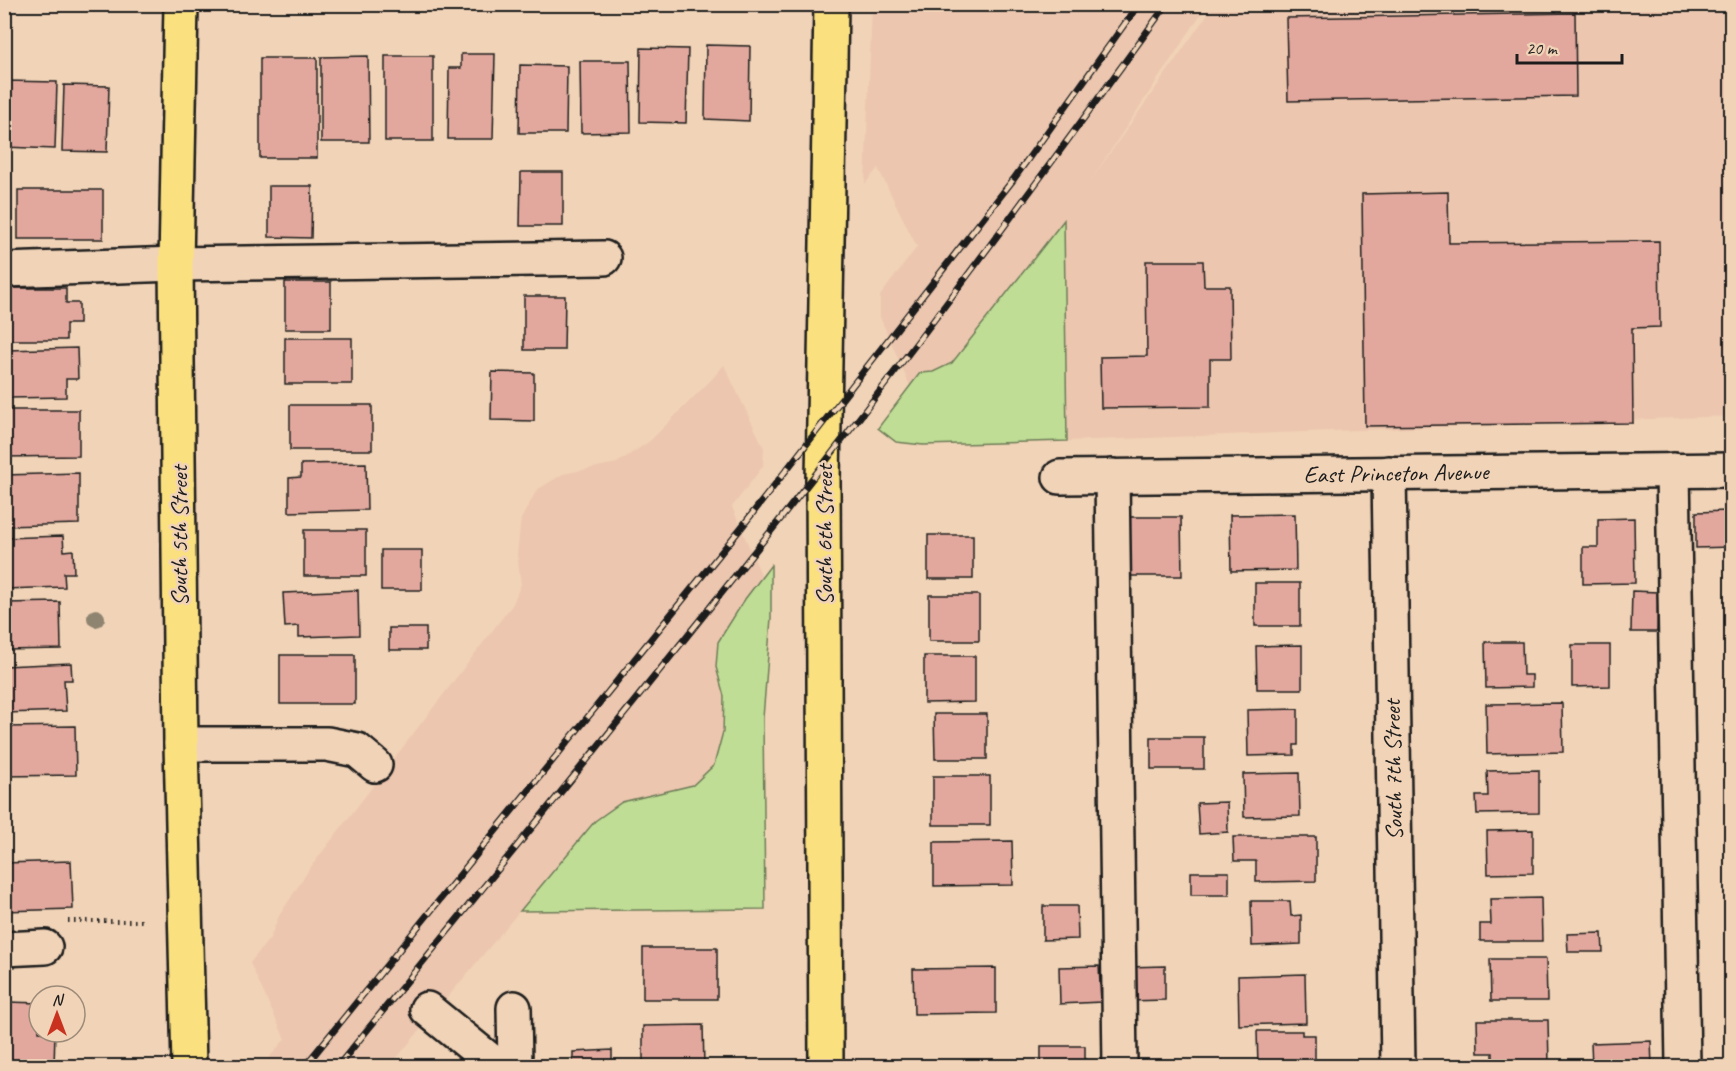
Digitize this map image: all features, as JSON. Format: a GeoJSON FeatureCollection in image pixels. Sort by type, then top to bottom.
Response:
{"type":"FeatureCollection","features":[{"type":"Feature","properties":{"kind":"main road","name":"South 5th Street"},"geometry":{"type":"LineString","coordinates":[[181,4],[176,264],[181,744],[189,1066]]}},
{"type":"Feature","properties":{"kind":"main road","name":"South 6th Street"},"geometry":{"type":"LineString","coordinates":[[826,1066],[823,480],[831,4]]}},
{"type":"Feature","properties":{"kind":"street"},"geometry":{"type":"LineString","coordinates":[[4,270],[176,264],[604,258]]}},
{"type":"Feature","properties":{"kind":"street"},"geometry":{"type":"LineString","coordinates":[[1673,470],[1683,1066]]}},
{"type":"Feature","properties":{"kind":"street","name":"East Princeton Avenue"},"geometry":{"type":"LineString","coordinates":[[1060,477],[1731,470]]}},
{"type":"Feature","properties":{"kind":"street","name":"South 7th Street"},"geometry":{"type":"LineString","coordinates":[[1389,473],[1398,1066]]}},
{"type":"Feature","properties":{"kind":"street"},"geometry":{"type":"LineString","coordinates":[[1112,476],[1120,1066]]}},
{"type":"Feature","properties":{"kind":"street"},"geometry":{"type":"LineString","coordinates":[[181,744],[327,744],[357,750],[375,765]]}},
{"type":"Feature","properties":{"kind":"street"},"geometry":{"type":"LineString","coordinates":[[4,949],[45,947]]}},
{"type":"Feature","properties":{"kind":"street"},"geometry":{"type":"LineString","coordinates":[[514,1008],[514,1066]]}},
{"type":"Feature","properties":{"kind":"street"},"geometry":{"type":"LineString","coordinates":[[427,1009],[497,1066]]}},
{"type":"Feature","properties":{"kind":"path"},"geometry":{"type":"LineString","coordinates":[[68,921],[143,921]]}},
{"type":"Feature","properties":{"kind":"shaded area"},"geometry":{"type":"Polygon","coordinates":[[[872,5],[1207,5],[1089,183],[1214,5],[1731,5],[1731,416],[1067,441],[1064,221],[952,363],[933,372],[920,373],[910,386],[880,317],[880,296],[917,247],[878,168],[865,184],[872,5]]]}},
{"type":"Feature","properties":{"kind":"shaded area"},"geometry":{"type":"Polygon","coordinates":[[[724,365],[764,448],[763,466],[732,507],[762,577],[718,642],[716,667],[724,696],[723,732],[714,765],[693,785],[622,802],[595,821],[390,1066],[262,1066],[285,1039],[250,963],[270,938],[279,916],[310,868],[513,604],[521,584],[517,554],[521,519],[537,490],[563,474],[617,463],[650,441],[724,365]]]}},
{"type":"Feature","properties":{"kind":"green space"},"geometry":{"type":"Polygon","coordinates":[[[1064,220],[1067,441],[923,445],[896,442],[878,428],[920,373],[933,372],[952,363],[1064,220]]]}},
{"type":"Feature","properties":{"kind":"green space"},"geometry":{"type":"Polygon","coordinates":[[[771,565],[771,618],[763,718],[765,909],[520,911],[595,821],[622,802],[693,785],[714,765],[723,732],[724,696],[716,667],[718,642],[745,599],[771,565]]]}},
{"type":"Feature","properties":{"kind":"building"},"geometry":{"type":"Polygon","coordinates":[[[1575,13],[1576,96],[1288,101],[1286,18],[1575,13]]]}},
{"type":"Feature","properties":{"kind":"building"},"geometry":{"type":"Polygon","coordinates":[[[706,45],[750,46],[749,121],[705,119],[706,45]]]}},
{"type":"Feature","properties":{"kind":"building"},"geometry":{"type":"Polygon","coordinates":[[[641,48],[688,49],[686,123],[640,122],[641,48]]]}},
{"type":"Feature","properties":{"kind":"building"},"geometry":{"type":"Polygon","coordinates":[[[461,54],[495,54],[493,139],[448,139],[449,68],[461,68],[461,54]]]}},
{"type":"Feature","properties":{"kind":"building"},"geometry":{"type":"Polygon","coordinates":[[[368,56],[369,142],[321,142],[321,57],[368,56]]]}},
{"type":"Feature","properties":{"kind":"building"},"geometry":{"type":"Polygon","coordinates":[[[385,56],[433,56],[433,141],[385,141],[385,56]]]}},
{"type":"Feature","properties":{"kind":"building"},"geometry":{"type":"Polygon","coordinates":[[[260,58],[317,58],[317,158],[260,158],[260,58]]]}},
{"type":"Feature","properties":{"kind":"building"},"geometry":{"type":"Polygon","coordinates":[[[580,61],[630,61],[631,132],[581,133],[580,61]]]}},
{"type":"Feature","properties":{"kind":"building"},"geometry":{"type":"Polygon","coordinates":[[[520,65],[567,66],[566,133],[519,133],[520,65]]]}},
{"type":"Feature","properties":{"kind":"building"},"geometry":{"type":"Polygon","coordinates":[[[4,81],[57,82],[55,149],[4,147],[4,81]]]}},
{"type":"Feature","properties":{"kind":"building"},"geometry":{"type":"Polygon","coordinates":[[[64,85],[109,86],[107,152],[62,151],[64,85]]]}},
{"type":"Feature","properties":{"kind":"building"},"geometry":{"type":"Polygon","coordinates":[[[521,172],[563,172],[563,226],[520,226],[521,172]]]}},
{"type":"Feature","properties":{"kind":"building"},"geometry":{"type":"Polygon","coordinates":[[[269,186],[312,186],[311,238],[269,237],[269,186]]]}},
{"type":"Feature","properties":{"kind":"building"},"geometry":{"type":"Polygon","coordinates":[[[18,190],[103,190],[103,239],[18,239],[18,190]]]}},
{"type":"Feature","properties":{"kind":"building"},"geometry":{"type":"Polygon","coordinates":[[[1448,192],[1449,243],[1659,241],[1660,327],[1632,328],[1633,423],[1365,426],[1362,194],[1448,192]]]}},
{"type":"Feature","properties":{"kind":"building"},"geometry":{"type":"Polygon","coordinates":[[[1146,261],[1203,261],[1204,286],[1230,286],[1231,359],[1210,359],[1210,407],[1101,408],[1100,357],[1147,356],[1146,261]]]}},
{"type":"Feature","properties":{"kind":"building"},"geometry":{"type":"Polygon","coordinates":[[[285,282],[331,282],[331,329],[285,329],[285,282]]]}},
{"type":"Feature","properties":{"kind":"building"},"geometry":{"type":"Polygon","coordinates":[[[9,288],[66,288],[66,303],[79,303],[79,324],[66,324],[66,340],[9,340],[9,288]]]}},
{"type":"Feature","properties":{"kind":"building"},"geometry":{"type":"Polygon","coordinates":[[[524,296],[565,296],[564,350],[524,350],[524,296]]]}},
{"type":"Feature","properties":{"kind":"building"},"geometry":{"type":"Polygon","coordinates":[[[285,338],[352,338],[352,384],[285,384],[285,338]]]}},
{"type":"Feature","properties":{"kind":"building"},"geometry":{"type":"Polygon","coordinates":[[[77,348],[78,379],[66,379],[66,397],[9,398],[7,350],[77,348]]]}},
{"type":"Feature","properties":{"kind":"building"},"geometry":{"type":"Polygon","coordinates":[[[492,372],[534,373],[534,421],[491,420],[492,372]]]}},
{"type":"Feature","properties":{"kind":"building"},"geometry":{"type":"Polygon","coordinates":[[[290,405],[372,405],[372,450],[290,450],[290,405]]]}},
{"type":"Feature","properties":{"kind":"building"},"geometry":{"type":"Polygon","coordinates":[[[4,410],[79,410],[79,456],[4,457],[4,410]]]}},
{"type":"Feature","properties":{"kind":"building"},"geometry":{"type":"Polygon","coordinates":[[[366,463],[367,510],[289,512],[289,478],[301,477],[301,464],[366,463]]]}},
{"type":"Feature","properties":{"kind":"building"},"geometry":{"type":"Polygon","coordinates":[[[79,473],[79,524],[4,526],[4,475],[79,473]]]}},
{"type":"Feature","properties":{"kind":"building"},"geometry":{"type":"Polygon","coordinates":[[[1729,511],[1730,547],[1696,548],[1696,512],[1729,511]]]}},
{"type":"Feature","properties":{"kind":"building"},"geometry":{"type":"Polygon","coordinates":[[[1295,514],[1296,570],[1231,571],[1230,515],[1295,514]]]}},
{"type":"Feature","properties":{"kind":"building"},"geometry":{"type":"Polygon","coordinates":[[[1124,517],[1181,517],[1182,576],[1124,576],[1124,517]]]}},
{"type":"Feature","properties":{"kind":"building"},"geometry":{"type":"Polygon","coordinates":[[[1634,518],[1635,583],[1583,584],[1583,547],[1598,547],[1598,519],[1634,518]]]}},
{"type":"Feature","properties":{"kind":"building"},"geometry":{"type":"Polygon","coordinates":[[[304,530],[366,530],[366,576],[304,576],[304,530]]]}},
{"type":"Feature","properties":{"kind":"building"},"geometry":{"type":"Polygon","coordinates":[[[928,535],[973,535],[973,579],[928,579],[928,535]]]}},
{"type":"Feature","properties":{"kind":"building"},"geometry":{"type":"Polygon","coordinates":[[[63,536],[64,551],[73,550],[74,573],[64,573],[65,587],[4,589],[4,538],[63,536]]]}},
{"type":"Feature","properties":{"kind":"building"},"geometry":{"type":"Polygon","coordinates":[[[381,550],[422,550],[422,590],[381,590],[381,550]]]}},
{"type":"Feature","properties":{"kind":"building"},"geometry":{"type":"Polygon","coordinates":[[[1255,583],[1300,583],[1300,626],[1255,626],[1255,583]]]}},
{"type":"Feature","properties":{"kind":"building"},"geometry":{"type":"Polygon","coordinates":[[[358,590],[359,635],[299,637],[299,626],[285,627],[283,593],[358,590]]]}},
{"type":"Feature","properties":{"kind":"building"},"geometry":{"type":"Polygon","coordinates":[[[1632,591],[1658,592],[1657,632],[1631,632],[1632,591]]]}},
{"type":"Feature","properties":{"kind":"building"},"geometry":{"type":"Polygon","coordinates":[[[929,595],[979,595],[979,641],[929,641],[929,595]]]}},
{"type":"Feature","properties":{"kind":"building"},"geometry":{"type":"Polygon","coordinates":[[[60,602],[61,649],[4,650],[4,603],[60,602]]]}},
{"type":"Feature","properties":{"kind":"building"},"geometry":{"type":"Polygon","coordinates":[[[389,628],[426,628],[426,650],[389,650],[389,628]]]}},
{"type":"Feature","properties":{"kind":"building"},"geometry":{"type":"Polygon","coordinates":[[[1485,642],[1522,642],[1523,675],[1532,675],[1532,687],[1486,688],[1485,642]]]}},
{"type":"Feature","properties":{"kind":"building"},"geometry":{"type":"Polygon","coordinates":[[[1302,645],[1302,689],[1257,689],[1256,646],[1302,645]]]}},
{"type":"Feature","properties":{"kind":"building"},"geometry":{"type":"Polygon","coordinates":[[[1572,645],[1610,645],[1610,686],[1572,687],[1572,645]]]}},
{"type":"Feature","properties":{"kind":"building"},"geometry":{"type":"Polygon","coordinates":[[[280,655],[355,655],[355,704],[280,704],[280,655]]]}},
{"type":"Feature","properties":{"kind":"building"},"geometry":{"type":"Polygon","coordinates":[[[924,656],[975,656],[975,702],[924,703],[924,656]]]}},
{"type":"Feature","properties":{"kind":"building"},"geometry":{"type":"Polygon","coordinates":[[[71,663],[72,680],[64,680],[66,711],[6,713],[4,666],[71,663]]]}},
{"type":"Feature","properties":{"kind":"building"},"geometry":{"type":"Polygon","coordinates":[[[1562,703],[1563,752],[1487,754],[1486,704],[1562,703]]]}},
{"type":"Feature","properties":{"kind":"building"},"geometry":{"type":"Polygon","coordinates":[[[1298,709],[1298,745],[1294,745],[1294,755],[1248,756],[1247,710],[1298,709]]]}},
{"type":"Feature","properties":{"kind":"building"},"geometry":{"type":"Polygon","coordinates":[[[934,714],[987,714],[987,759],[935,759],[934,714]]]}},
{"type":"Feature","properties":{"kind":"building"},"geometry":{"type":"Polygon","coordinates":[[[75,726],[76,775],[4,776],[4,727],[75,726]]]}},
{"type":"Feature","properties":{"kind":"building"},"geometry":{"type":"Polygon","coordinates":[[[1151,737],[1204,737],[1204,769],[1151,769],[1151,737]]]}},
{"type":"Feature","properties":{"kind":"building"},"geometry":{"type":"Polygon","coordinates":[[[1539,770],[1539,813],[1477,814],[1476,796],[1488,796],[1487,771],[1539,770]]]}},
{"type":"Feature","properties":{"kind":"building"},"geometry":{"type":"Polygon","coordinates":[[[1299,773],[1300,816],[1244,817],[1243,774],[1299,773]]]}},
{"type":"Feature","properties":{"kind":"building"},"geometry":{"type":"Polygon","coordinates":[[[933,776],[990,776],[990,825],[933,825],[933,776]]]}},
{"type":"Feature","properties":{"kind":"building"},"geometry":{"type":"Polygon","coordinates":[[[1227,802],[1228,832],[1199,834],[1197,803],[1227,802]]]}},
{"type":"Feature","properties":{"kind":"building"},"geometry":{"type":"Polygon","coordinates":[[[1533,830],[1533,873],[1488,874],[1487,831],[1533,830]]]}},
{"type":"Feature","properties":{"kind":"building"},"geometry":{"type":"Polygon","coordinates":[[[1233,837],[1316,837],[1316,881],[1256,882],[1256,861],[1234,861],[1233,837]]]}},
{"type":"Feature","properties":{"kind":"building"},"geometry":{"type":"Polygon","coordinates":[[[1012,841],[1013,885],[934,886],[934,842],[1012,841]]]}},
{"type":"Feature","properties":{"kind":"building"},"geometry":{"type":"Polygon","coordinates":[[[71,861],[73,909],[4,911],[4,863],[71,861]]]}},
{"type":"Feature","properties":{"kind":"building"},"geometry":{"type":"Polygon","coordinates":[[[1191,872],[1229,872],[1229,895],[1191,895],[1191,872]]]}},
{"type":"Feature","properties":{"kind":"building"},"geometry":{"type":"Polygon","coordinates":[[[1541,898],[1542,941],[1480,941],[1480,924],[1491,924],[1490,899],[1541,898]]]}},
{"type":"Feature","properties":{"kind":"building"},"geometry":{"type":"Polygon","coordinates":[[[1251,901],[1290,901],[1291,916],[1301,915],[1301,944],[1252,946],[1251,901]]]}},
{"type":"Feature","properties":{"kind":"building"},"geometry":{"type":"Polygon","coordinates":[[[1043,906],[1077,906],[1078,939],[1043,940],[1043,906]]]}},
{"type":"Feature","properties":{"kind":"building"},"geometry":{"type":"Polygon","coordinates":[[[1602,933],[1603,952],[1568,952],[1567,934],[1602,933]]]}},
{"type":"Feature","properties":{"kind":"building"},"geometry":{"type":"Polygon","coordinates":[[[643,948],[717,948],[717,999],[643,999],[643,948]]]}},
{"type":"Feature","properties":{"kind":"building"},"geometry":{"type":"Polygon","coordinates":[[[1490,959],[1546,959],[1547,1001],[1491,1001],[1490,959]]]}},
{"type":"Feature","properties":{"kind":"building"},"geometry":{"type":"Polygon","coordinates":[[[1099,966],[1101,1002],[1060,1004],[1059,967],[1099,966]]]}},
{"type":"Feature","properties":{"kind":"building"},"geometry":{"type":"Polygon","coordinates":[[[1165,966],[1165,1000],[1128,1001],[1128,967],[1165,966]]]}},
{"type":"Feature","properties":{"kind":"building"},"geometry":{"type":"Polygon","coordinates":[[[996,968],[996,1013],[914,1014],[913,969],[996,968]]]}},
{"type":"Feature","properties":{"kind":"building"},"geometry":{"type":"Polygon","coordinates":[[[1305,974],[1306,1023],[1239,1025],[1238,976],[1305,974]]]}},
{"type":"Feature","properties":{"kind":"building"},"geometry":{"type":"Polygon","coordinates":[[[8,1002],[27,1003],[27,1044],[55,1044],[54,1066],[6,1066],[8,1002]]]}},
{"type":"Feature","properties":{"kind":"building"},"geometry":{"type":"Polygon","coordinates":[[[1477,1020],[1548,1020],[1549,1066],[1493,1066],[1493,1053],[1478,1053],[1477,1020]]]}},
{"type":"Feature","properties":{"kind":"building"},"geometry":{"type":"Polygon","coordinates":[[[703,1025],[704,1066],[643,1066],[643,1026],[703,1025]]]}},
{"type":"Feature","properties":{"kind":"building"},"geometry":{"type":"Polygon","coordinates":[[[1257,1031],[1302,1031],[1302,1035],[1315,1035],[1315,1064],[1258,1066],[1257,1031]]]}},
{"type":"Feature","properties":{"kind":"building"},"geometry":{"type":"Polygon","coordinates":[[[1651,1041],[1652,1066],[1592,1066],[1591,1043],[1651,1041]]]}},
{"type":"Feature","properties":{"kind":"building"},"geometry":{"type":"Polygon","coordinates":[[[1041,1046],[1085,1046],[1085,1066],[1041,1066],[1041,1046]]]}},
{"type":"Feature","properties":{"kind":"building"},"geometry":{"type":"Polygon","coordinates":[[[612,1050],[612,1066],[573,1066],[573,1052],[612,1050]]]}},
{"type":"Feature","properties":{"kind":"railway"},"geometry":{"type":"LineString","coordinates":[[305,1066],[741,528],[1013,180],[1139,4]]}},
{"type":"Feature","properties":{"kind":"railway"},"geometry":{"type":"LineString","coordinates":[[338,1066],[805,488],[962,282],[1167,4]]}}]}
